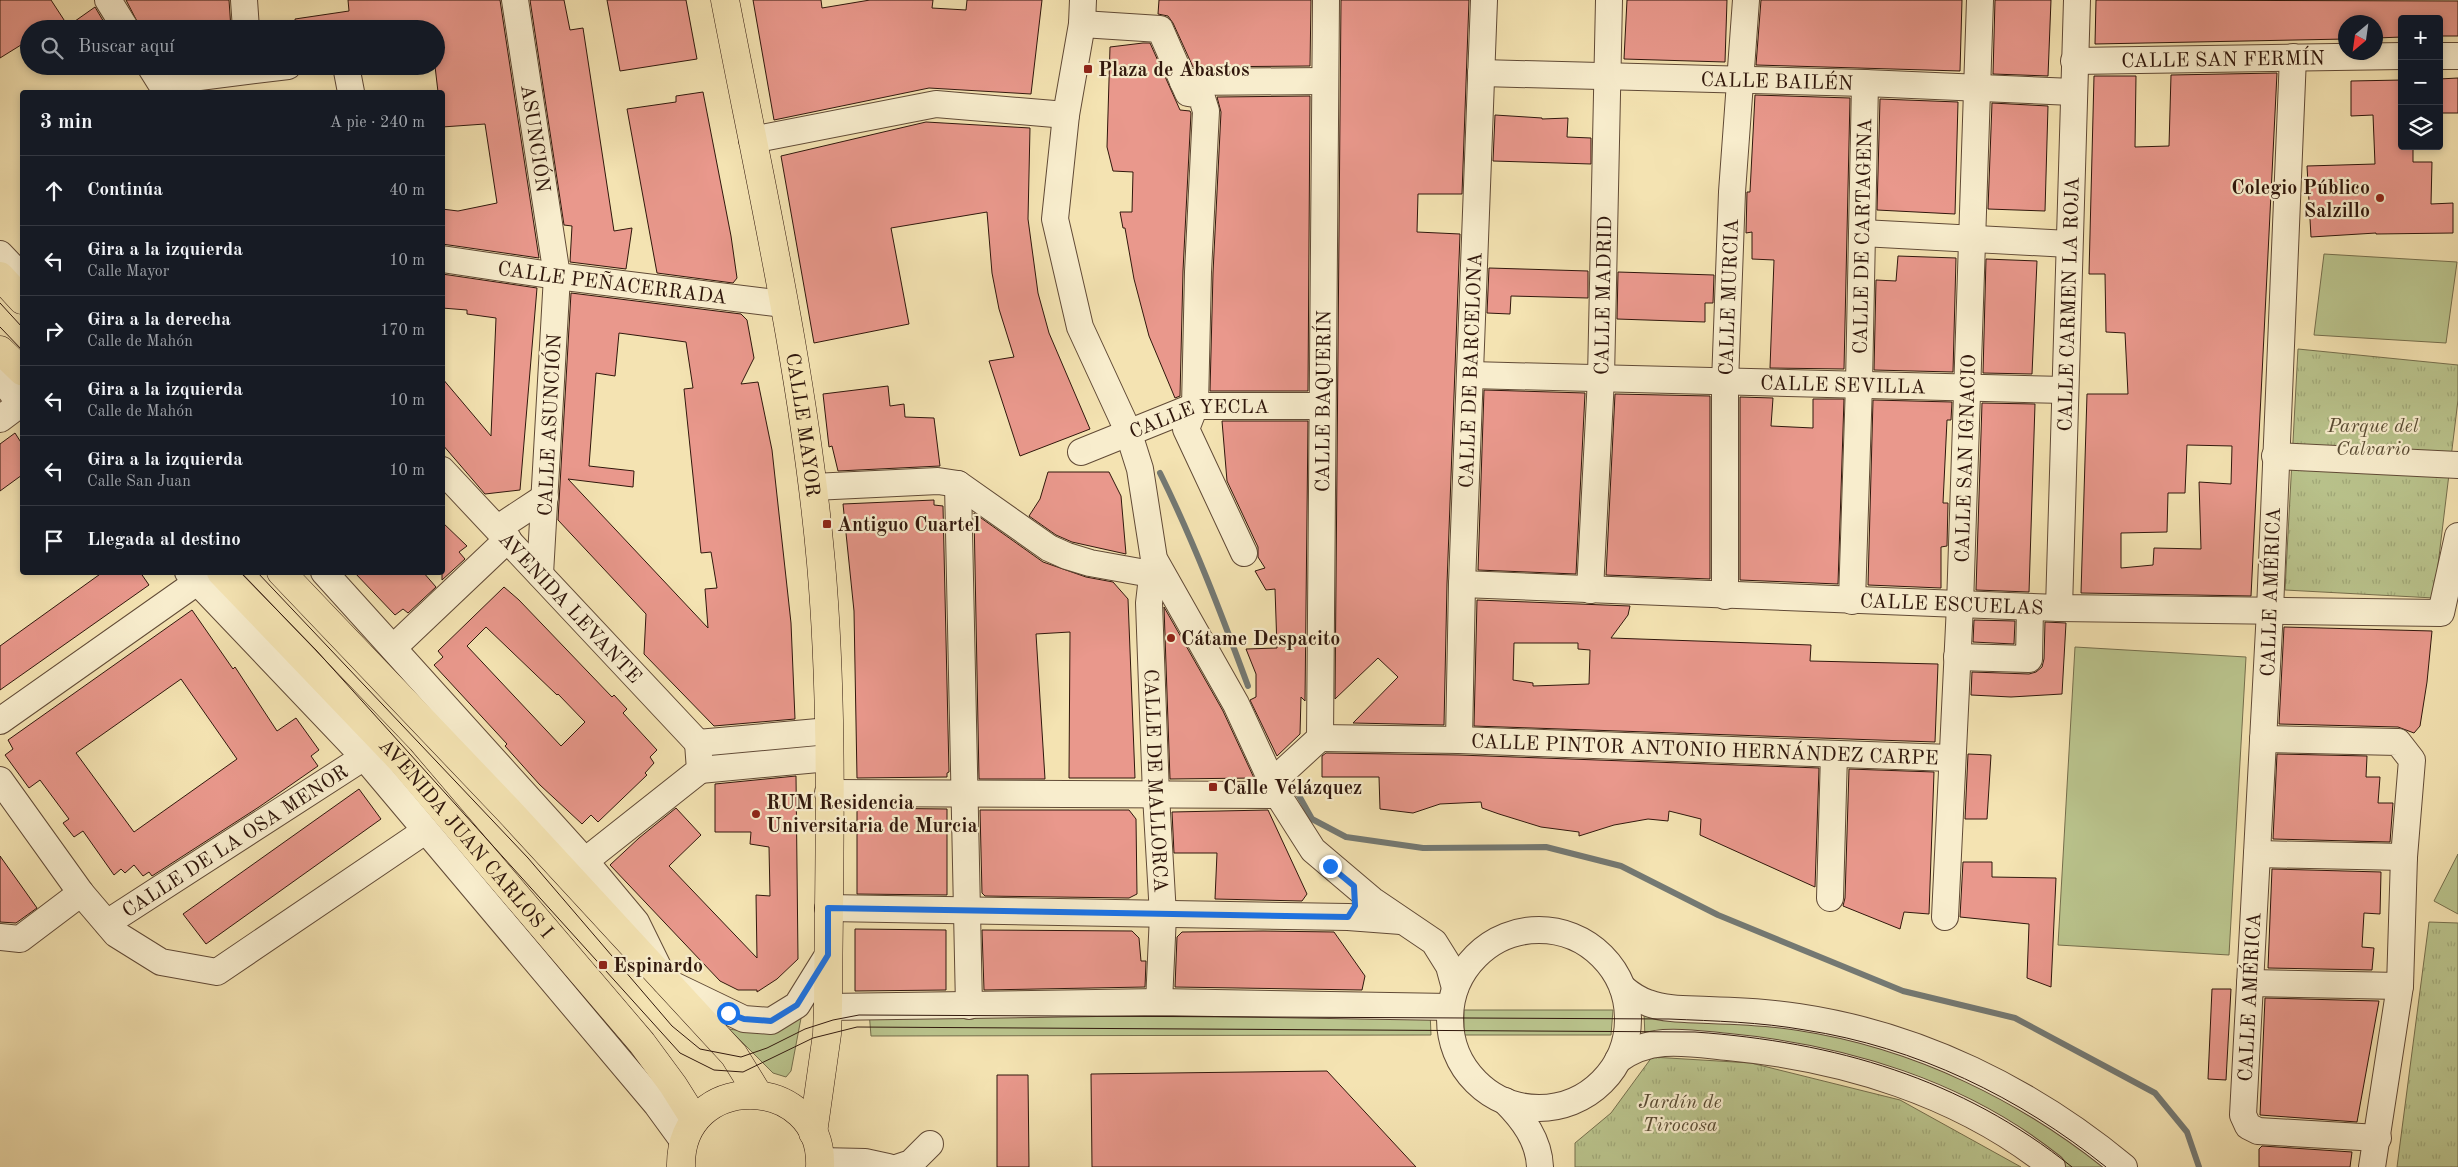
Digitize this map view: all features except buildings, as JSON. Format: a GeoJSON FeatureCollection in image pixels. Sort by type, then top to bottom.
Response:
{"type":"FeatureCollection","features":[{"type":"Feature","properties":{"kind":"main road","name":"CALLE MAYOR"},"geometry":{"type":"LineString","coordinates":[[725,0],[784,304],[813,487],[824,599],[829,731],[828,1007]]}},
{"type":"Feature","properties":{"kind":"main road"},"geometry":{"type":"LineString","coordinates":[[0,276],[20,298]]}},
{"type":"Feature","properties":{"kind":"main road"},"geometry":{"type":"LineString","coordinates":[[0,350],[20,369]]}},
{"type":"Feature","properties":{"kind":"main road"},"geometry":{"type":"LineString","coordinates":[[284,575],[508,810],[734,1055],[758,1094]]}},
{"type":"Feature","properties":{"kind":"main road","name":"AVENIDA JUAN CARLOS I"},"geometry":{"type":"LineString","coordinates":[[202,576],[400,759],[642,1044],[673,1085],[687,1143]]}},
{"type":"Feature","properties":{"kind":"main road"},"geometry":{"type":"LineString","coordinates":[[786,1104],[809,1072],[818,1050],[828,1007]]}},
{"type":"Feature","properties":{"kind":"main road"},"geometry":{"type":"LineString","coordinates":[[820,1164],[813,1133],[827,1034],[828,1007]]}},
{"type":"Feature","properties":{"kind":"main road"},"geometry":{"type":"LineString","coordinates":[[687,1143],[717,1102],[730,1096],[758,1094],[786,1104],[797,1112],[813,1133]]}},
{"type":"Feature","properties":{"kind":"street"},"geometry":{"type":"LineString","coordinates":[[108,0],[120,20]]}},
{"type":"Feature","properties":{"kind":"street"},"geometry":{"type":"LineString","coordinates":[[244,0],[245,20]]}},
{"type":"Feature","properties":{"kind":"street","name":"ASUNCIÓN"},"geometry":{"type":"LineString","coordinates":[[515,0],[557,276]]}},
{"type":"Feature","properties":{"kind":"street","name":"CALLE BAQUERÍN"},"geometry":{"type":"LineString","coordinates":[[1320,738],[1326,0]]}},
{"type":"Feature","properties":{"kind":"street","name":"CALLE DE BARCELONA"},"geometry":{"type":"LineString","coordinates":[[1459,740],[1462,584],[1484,0]]}},
{"type":"Feature","properties":{"kind":"street","name":"CALLE MADRID"},"geometry":{"type":"LineString","coordinates":[[1590,590],[1601,378],[1609,0]]}},
{"type":"Feature","properties":{"kind":"street","name":"CALLE MURCIA"},"geometry":{"type":"LineString","coordinates":[[1725,596],[1725,383],[1732,192],[1746,0]]}},
{"type":"Feature","properties":{"kind":"street","name":"CALLE SAN IGNACIO"},"geometry":{"type":"LineString","coordinates":[[1945,917],[1951,758],[1960,605],[1980,0]]}},
{"type":"Feature","properties":{"kind":"street","name":"CALLE CARMEN LA ROJA"},"geometry":{"type":"LineString","coordinates":[[2059,608],[2068,244],[2077,0]]}},
{"type":"Feature","properties":{"kind":"street"},"geometry":{"type":"LineString","coordinates":[[1244,553],[1186,429],[1195,406],[1198,272],[1206,111],[1201,95],[1188,93],[1160,29],[1082,12],[1066,115],[1055,219],[1080,328],[1128,431],[1140,469],[1152,567],[1236,704],[1275,788],[1313,850],[1354,886],[1434,942],[1444,954],[1450,966],[1453,997],[1451,1036],[1462,1063],[1480,1086],[1505,1101],[1518,1114],[1532,1136],[1540,1165]]}},
{"type":"Feature","properties":{"kind":"street","name":"CALLE SAN FERMÍN"},"geometry":{"type":"LineString","coordinates":[[2074,61],[2398,56]]}},
{"type":"Feature","properties":{"kind":"street"},"geometry":{"type":"LineString","coordinates":[[2443,56],[2458,56]]}},
{"type":"Feature","properties":{"kind":"street","name":"CALLE AMÉRICA"},"geometry":{"type":"LineString","coordinates":[[2293,57],[2270,610],[2243,1115],[2248,1126],[2258,1131],[2378,1138]]}},
{"type":"Feature","properties":{"kind":"street","name":"CALLE BAILÉN"},"geometry":{"type":"LineString","coordinates":[[1481,73],[1865,82],[2073,92]]}},
{"type":"Feature","properties":{"kind":"street"},"geometry":{"type":"LineString","coordinates":[[187,75],[250,77]]}},
{"type":"Feature","properties":{"kind":"street"},"geometry":{"type":"LineString","coordinates":[[348,75],[351,90]]}},
{"type":"Feature","properties":{"kind":"street"},"geometry":{"type":"LineString","coordinates":[[1183,82],[1325,81]]}},
{"type":"Feature","properties":{"kind":"street","name":"CALLE DE CARTAGENA"},"geometry":{"type":"LineString","coordinates":[[1852,600],[1859,384],[1865,82]]}},
{"type":"Feature","properties":{"kind":"street"},"geometry":{"type":"LineString","coordinates":[[752,140],[936,104],[1066,115]]}},
{"type":"Feature","properties":{"kind":"street"},"geometry":{"type":"LineString","coordinates":[[1862,234],[2068,244]]}},
{"type":"Feature","properties":{"kind":"street"},"geometry":{"type":"LineString","coordinates":[[0,254],[20,275]]}},
{"type":"Feature","properties":{"kind":"street","name":"CALLE PEÑACERRADA"},"geometry":{"type":"LineString","coordinates":[[445,259],[557,276],[784,304]]}},
{"type":"Feature","properties":{"kind":"street","name":"CALLE ASUNCIÓN"},"geometry":{"type":"LineString","coordinates":[[540,574],[557,276]]}},
{"type":"Feature","properties":{"kind":"street","name":"CALLE SEVILLA"},"geometry":{"type":"LineString","coordinates":[[1471,375],[1725,383],[1966,386],[2064,390]]}},
{"type":"Feature","properties":{"kind":"street"},"geometry":{"type":"LineString","coordinates":[[0,377],[14,410]]}},
{"type":"Feature","properties":{"kind":"street","name":"CALLE YECLA"},"geometry":{"type":"LineString","coordinates":[[1081,452],[1128,431],[1195,406],[1322,406]]}},
{"type":"Feature","properties":{"kind":"street"},"geometry":{"type":"LineString","coordinates":[[2275,456],[2458,466]]}},
{"type":"Feature","properties":{"kind":"street","name":"AVENIDA LEVANTE"},"geometry":{"type":"LineString","coordinates":[[445,473],[698,743]]}},
{"type":"Feature","properties":{"kind":"street"},"geometry":{"type":"LineString","coordinates":[[813,487],[938,481],[958,484],[1049,548],[1090,563],[1152,567]]}},
{"type":"Feature","properties":{"kind":"street"},"geometry":{"type":"LineString","coordinates":[[958,484],[969,1006]]}},
{"type":"Feature","properties":{"kind":"street"},"geometry":{"type":"LineString","coordinates":[[393,648],[503,534],[544,497]]}},
{"type":"Feature","properties":{"kind":"street","name":"CALLE ESCUELAS"},"geometry":{"type":"LineString","coordinates":[[1462,584],[2059,608],[2441,613],[2458,536]]}},
{"type":"Feature","properties":{"kind":"street","name":"CALLE DE MALLORCA"},"geometry":{"type":"LineString","coordinates":[[1152,567],[1149,603],[1156,795],[1163,915],[1158,1002]]}},
{"type":"Feature","properties":{"kind":"street"},"geometry":{"type":"LineString","coordinates":[[327,575],[584,861],[636,922],[711,1003]]}},
{"type":"Feature","properties":{"kind":"street"},"geometry":{"type":"LineString","coordinates":[[0,722],[202,576],[364,757],[687,1143]]}},
{"type":"Feature","properties":{"kind":"street"},"geometry":{"type":"LineString","coordinates":[[1957,657],[2029,660],[2030,607]]}},
{"type":"Feature","properties":{"kind":"street"},"geometry":{"type":"LineString","coordinates":[[700,770],[698,743],[829,731]]}},
{"type":"Feature","properties":{"kind":"street"},"geometry":{"type":"LineString","coordinates":[[828,793],[1156,795],[1275,788],[1320,738]]}},
{"type":"Feature","properties":{"kind":"street","name":"CALLE PINTOR ANTONIO HERNÁNDEZ CARPE"},"geometry":{"type":"LineString","coordinates":[[1320,738],[1459,740],[1951,758]]}},
{"type":"Feature","properties":{"kind":"street"},"geometry":{"type":"LineString","coordinates":[[2263,739],[2398,742],[2412,760],[2404,856],[2400,986],[2372,1167]]}},
{"type":"Feature","properties":{"kind":"street"},"geometry":{"type":"LineString","coordinates":[[1830,898],[1834,754]]}},
{"type":"Feature","properties":{"kind":"street","name":"CALLE DE LA OSA MENOR"},"geometry":{"type":"LineString","coordinates":[[107,923],[364,757]]}},
{"type":"Feature","properties":{"kind":"street"},"geometry":{"type":"LineString","coordinates":[[584,861],[700,770],[829,758]]}},
{"type":"Feature","properties":{"kind":"street"},"geometry":{"type":"LineString","coordinates":[[0,780],[81,893],[116,934],[161,962],[218,972],[425,831]]}},
{"type":"Feature","properties":{"kind":"street"},"geometry":{"type":"LineString","coordinates":[[2257,854],[2404,856]]}},
{"type":"Feature","properties":{"kind":"street"},"geometry":{"type":"LineString","coordinates":[[1348,917],[1355,906],[1354,886]]}},
{"type":"Feature","properties":{"kind":"street"},"geometry":{"type":"LineString","coordinates":[[0,937],[20,938],[81,893]]}},
{"type":"Feature","properties":{"kind":"street"},"geometry":{"type":"LineString","coordinates":[[828,908],[1348,917],[1402,921]]}},
{"type":"Feature","properties":{"kind":"street"},"geometry":{"type":"LineString","coordinates":[[636,922],[665,980],[744,1019],[771,1021],[797,1005],[828,955]]}},
{"type":"Feature","properties":{"kind":"street"},"geometry":{"type":"LineString","coordinates":[[1453,997],[1466,966],[1493,942],[1509,934],[1526,930],[1560,932],[1592,947],[1605,958],[1622,988],[1628,1012],[1626,1037],[1618,1060],[1611,1071],[1594,1089],[1559,1106],[1538,1108],[1505,1101]]}},
{"type":"Feature","properties":{"kind":"street"},"geometry":{"type":"LineString","coordinates":[[1434,942],[1462,945],[1493,942]]}},
{"type":"Feature","properties":{"kind":"street"},"geometry":{"type":"LineString","coordinates":[[2250,983],[2400,986]]}},
{"type":"Feature","properties":{"kind":"street"},"geometry":{"type":"LineString","coordinates":[[1622,988],[1639,999],[1662,1006],[1799,1017],[1890,1038],[1929,1051],[1971,1069],[2039,1106],[2090,1140],[2124,1167]]}},
{"type":"Feature","properties":{"kind":"street"},"geometry":{"type":"LineString","coordinates":[[828,1007],[1453,997]]}},
{"type":"Feature","properties":{"kind":"street"},"geometry":{"type":"LineString","coordinates":[[1618,1060],[1639,1046],[1663,1043],[1750,1049],[1826,1062],[1893,1082],[1963,1111],[2003,1134],[2052,1167]]}},
{"type":"Feature","properties":{"kind":"street"},"geometry":{"type":"LineString","coordinates":[[1540,1165],[1546,1136],[1572,1101]]}},
{"type":"Feature","properties":{"kind":"street"},"geometry":{"type":"LineString","coordinates":[[898,1167],[911,1163],[930,1144]]}},
{"type":"Feature","properties":{"kind":"street"},"geometry":{"type":"LineString","coordinates":[[820,1164],[865,1162],[888,1167]]}},
{"type":"Feature","properties":{"kind":"green space"},"geometry":{"type":"Polygon","coordinates":[[[2324,254],[2457,262],[2446,343],[2314,335],[2324,254]]]}},
{"type":"Feature","properties":{"kind":"green space","name":"Parque del Calvario"},"geometry":{"type":"Polygon","coordinates":[[[2298,349],[2458,365],[2458,400],[2434,598],[2285,590],[2298,349]]]}},
{"type":"Feature","properties":{"kind":"green space"},"geometry":{"type":"Polygon","coordinates":[[[2075,647],[2246,657],[2229,955],[2058,945],[2075,647]]]}},
{"type":"Feature","properties":{"kind":"green space"},"geometry":{"type":"Polygon","coordinates":[[[2458,854],[2458,914],[2434,901],[2458,854]]]}},
{"type":"Feature","properties":{"kind":"green space"},"geometry":{"type":"Polygon","coordinates":[[[2429,922],[2458,923],[2458,1167],[2397,1167],[2429,922]]]}},
{"type":"Feature","properties":{"kind":"green space"},"geometry":{"type":"Polygon","coordinates":[[[1464,1010],[1613,1010],[1611,1035],[1464,1035],[1464,1010]]]}},
{"type":"Feature","properties":{"kind":"green space"},"geometry":{"type":"Polygon","coordinates":[[[869,1011],[1430,1011],[1431,1035],[871,1036],[869,1011]]]}},
{"type":"Feature","properties":{"kind":"green space"},"geometry":{"type":"Polygon","coordinates":[[[802,1013],[791,1071],[786,1077],[773,1073],[729,1029],[752,1032],[768,1031],[776,1029],[802,1013]]]}},
{"type":"Feature","properties":{"kind":"green space"},"geometry":{"type":"Polygon","coordinates":[[[1644,1013],[1793,1021],[1934,1059],[2115,1167],[2062,1167],[1952,1100],[1645,1038],[1644,1013]]]}},
{"type":"Feature","properties":{"kind":"green space","name":"Jardín de Tirocosa"},"geometry":{"type":"Polygon","coordinates":[[[1652,1057],[1751,1063],[1900,1100],[2021,1167],[1575,1167],[1575,1143],[1611,1113],[1652,1057]]]}},
{"type":"Feature","properties":{"kind":"waterway"},"geometry":{"type":"LineString","coordinates":[[1160,473],[1196,551],[1248,686]]}},
{"type":"Feature","properties":{"kind":"waterway"},"geometry":{"type":"LineString","coordinates":[[1293,785],[1312,819],[1346,837],[1423,848],[1546,847],[1621,866],[1718,915],[1903,991],[2015,1018],[2155,1093],[2187,1132],[2199,1167]]}},
{"type":"Feature","properties":{"kind":"tram line"},"geometry":{"type":"LineString","coordinates":[[0,303],[20,325]]}},
{"type":"Feature","properties":{"kind":"tram line"},"geometry":{"type":"LineString","coordinates":[[0,327],[20,348]]}},
{"type":"Feature","properties":{"kind":"tram line"},"geometry":{"type":"LineString","coordinates":[[243,575],[316,650],[680,1053],[714,1070],[743,1072],[813,1038],[857,1027],[1695,1032],[1747,1037],[1797,1045],[1847,1056],[1894,1070],[1941,1088],[1986,1110],[2030,1136],[2072,1167]]}},
{"type":"Feature","properties":{"kind":"tram line"},"geometry":{"type":"LineString","coordinates":[[260,575],[528,858],[672,1026],[700,1049],[741,1057],[767,1048],[805,1029],[833,1020],[859,1015],[1669,1019],[1720,1021],[1788,1027],[1846,1038],[1926,1062],[2002,1097],[2038,1118],[2106,1167]]}},
{"type":"Feature","properties":{"kind":"place","name":"Plaza de Abastos"},"geometry":{"type":"Point","coordinates":[1088,69]}},
{"type":"Feature","properties":{"kind":"place","name":"Colegio Público Salzillo"},"geometry":{"type":"Point","coordinates":[2380,198]}},
{"type":"Feature","properties":{"kind":"place","name":"Antiguo Cuartel"},"geometry":{"type":"Point","coordinates":[827,524]}},
{"type":"Feature","properties":{"kind":"place","name":"Cátame Despacito"},"geometry":{"type":"Point","coordinates":[1171,638]}},
{"type":"Feature","properties":{"kind":"place","name":"Calle Velázquez"},"geometry":{"type":"Point","coordinates":[1213,787]}},
{"type":"Feature","properties":{"kind":"place","name":"RUM Residencia Universitaria de Murcia"},"geometry":{"type":"Point","coordinates":[756,814]}},
{"type":"Feature","properties":{"kind":"place","name":"Espinardo"},"geometry":{"type":"Point","coordinates":[603,965]}},
{"type":"Feature","properties":{"kind":"route"},"geometry":{"type":"LineString","coordinates":[[728,1013],[759,1022],[771,1021],[797,1005],[816,978],[828,955],[828,908],[1348,917],[1355,906],[1354,886],[1330,866]]}}]}
